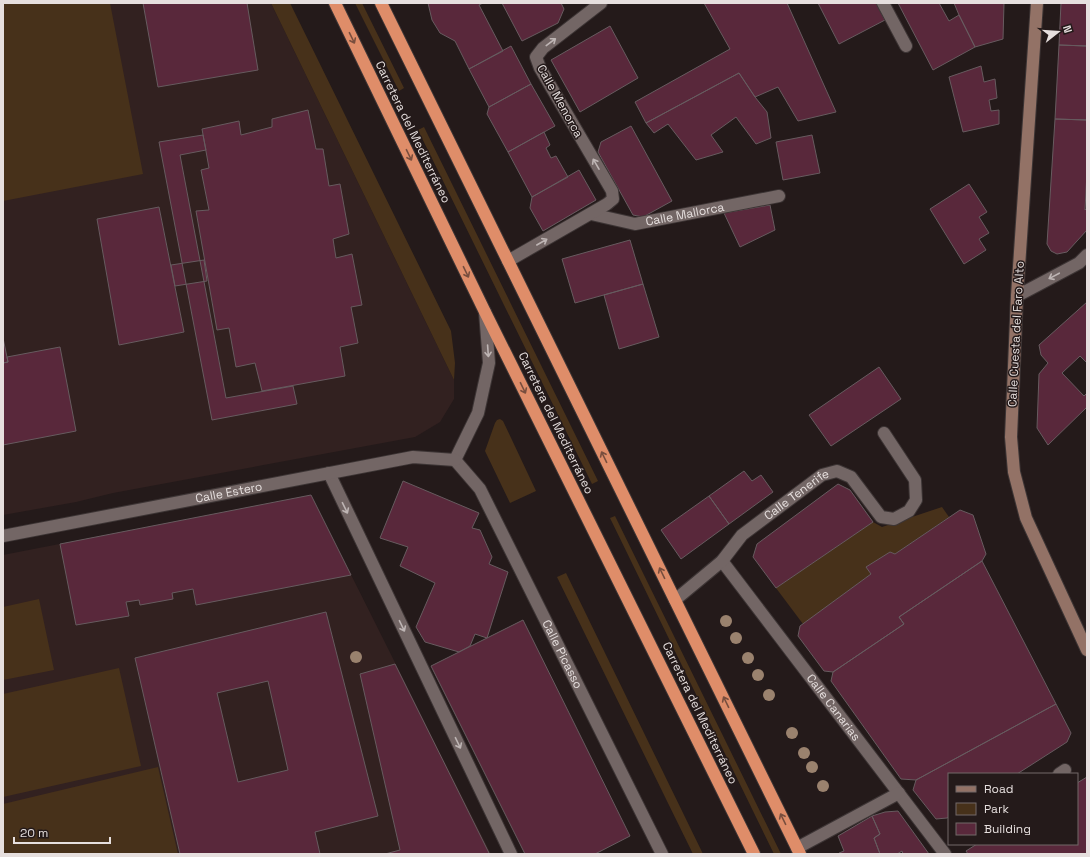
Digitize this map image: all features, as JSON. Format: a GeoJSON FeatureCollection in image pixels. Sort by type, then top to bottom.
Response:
{"type":"FeatureCollection","features":[{"type":"Feature","properties":{"kind":"highway","name":"Carretera del Mediterráneo"},"geometry":{"type":"LineString","coordinates":[[335,3],[754,854]]}},
{"type":"Feature","properties":{"kind":"highway"},"geometry":{"type":"LineString","coordinates":[[381,3],[799,851]]}},
{"type":"Feature","properties":{"kind":"street","name":"Calle Menorca"},"geometry":{"type":"LineString","coordinates":[[592,214],[613,199],[612,191],[540,68],[536,57],[543,48],[602,3]]}},
{"type":"Feature","properties":{"kind":"street"},"geometry":{"type":"LineString","coordinates":[[883,3],[906,46]]}},
{"type":"Feature","properties":{"kind":"street","name":"Calle Cuesta del Faro Alto"},"geometry":{"type":"LineString","coordinates":[[1037,3],[1017,296],[1011,436],[1014,472],[1026,518],[1087,650]]}},
{"type":"Feature","properties":{"kind":"street","name":"Calle Mallorca"},"geometry":{"type":"LineString","coordinates":[[592,214],[635,224],[779,196]]}},
{"type":"Feature","properties":{"kind":"street"},"geometry":{"type":"LineString","coordinates":[[508,261],[592,214]]}},
{"type":"Feature","properties":{"kind":"street"},"geometry":{"type":"LineString","coordinates":[[1017,296],[1079,263],[1087,256]]}},
{"type":"Feature","properties":{"kind":"street"},"geometry":{"type":"LineString","coordinates":[[455,460],[478,413],[489,363],[486,312]]}},
{"type":"Feature","properties":{"kind":"street","name":"Calle Tenerife"},"geometry":{"type":"LineString","coordinates":[[675,600],[722,561],[742,535],[822,475],[837,471],[851,477],[881,517],[894,519],[909,511],[916,500],[915,480],[884,433]]}},
{"type":"Feature","properties":{"kind":"street","name":"Calle Estero"},"geometry":{"type":"LineString","coordinates":[[3,536],[412,457],[455,460]]}},
{"type":"Feature","properties":{"kind":"street","name":"Calle Picasso"},"geometry":{"type":"LineString","coordinates":[[455,460],[480,489],[662,854]]}},
{"type":"Feature","properties":{"kind":"street"},"geometry":{"type":"LineString","coordinates":[[329,473],[511,854]]}},
{"type":"Feature","properties":{"kind":"street","name":"Calle Canarias"},"geometry":{"type":"LineString","coordinates":[[722,561],[899,793],[945,848]]}},
{"type":"Feature","properties":{"kind":"street"},"geometry":{"type":"LineString","coordinates":[[799,851],[899,793]]}},
{"type":"Feature","properties":{"kind":"shaded area"},"geometry":{"type":"Polygon","coordinates":[[[3,3],[271,3],[454,380],[454,399],[440,422],[415,437],[3,515],[3,3]]]}},
{"type":"Feature","properties":{"kind":"shaded area"},"geometry":{"type":"Polygon","coordinates":[[[311,495],[491,854],[3,854],[3,555],[311,495]]]}},
{"type":"Feature","properties":{"kind":"green space"},"geometry":{"type":"Polygon","coordinates":[[[3,3],[110,3],[143,174],[3,201],[3,3]]]}},
{"type":"Feature","properties":{"kind":"green space"},"geometry":{"type":"Polygon","coordinates":[[[271,3],[290,3],[451,331],[455,363],[454,380],[271,3]]]}},
{"type":"Feature","properties":{"kind":"green space"},"geometry":{"type":"Polygon","coordinates":[[[355,3],[362,3],[404,88],[399,91],[355,3]]]}},
{"type":"Feature","properties":{"kind":"green space"},"geometry":{"type":"Polygon","coordinates":[[[424,127],[598,481],[592,484],[418,130],[424,127]]]}},
{"type":"Feature","properties":{"kind":"green space"},"geometry":{"type":"Polygon","coordinates":[[[500,419],[503,421],[536,491],[510,503],[485,451],[495,423],[500,419]]]}},
{"type":"Feature","properties":{"kind":"green space"},"geometry":{"type":"Polygon","coordinates":[[[942,507],[949,517],[895,554],[890,552],[867,567],[871,574],[803,624],[776,588],[873,522],[882,527],[942,507]]]}},
{"type":"Feature","properties":{"kind":"green space"},"geometry":{"type":"Polygon","coordinates":[[[615,516],[781,854],[774,854],[610,518],[615,516]]]}},
{"type":"Feature","properties":{"kind":"green space"},"geometry":{"type":"Polygon","coordinates":[[[566,573],[703,854],[693,854],[557,577],[566,573]]]}},
{"type":"Feature","properties":{"kind":"green space"},"geometry":{"type":"Polygon","coordinates":[[[39,599],[54,670],[3,680],[3,607],[39,599]]]}},
{"type":"Feature","properties":{"kind":"green space"},"geometry":{"type":"Polygon","coordinates":[[[119,668],[141,766],[3,797],[3,694],[119,668]]]}},
{"type":"Feature","properties":{"kind":"green space"},"geometry":{"type":"Polygon","coordinates":[[[158,767],[178,854],[3,854],[3,804],[158,767]]]}},
{"type":"Feature","properties":{"kind":"building"},"geometry":{"type":"Polygon","coordinates":[[[143,3],[247,3],[258,70],[158,87],[143,3]]]}},
{"type":"Feature","properties":{"kind":"building"},"geometry":{"type":"Polygon","coordinates":[[[428,3],[483,3],[479,5],[503,51],[469,69],[455,41],[440,33],[432,20],[428,3]]]}},
{"type":"Feature","properties":{"kind":"building"},"geometry":{"type":"Polygon","coordinates":[[[502,3],[561,3],[564,9],[558,23],[522,41],[502,3]]]}},
{"type":"Feature","properties":{"kind":"building"},"geometry":{"type":"Polygon","coordinates":[[[704,3],[787,3],[836,112],[798,121],[778,87],[755,97],[739,73],[646,123],[635,102],[730,49],[704,3]]]}},
{"type":"Feature","properties":{"kind":"building"},"geometry":{"type":"Polygon","coordinates":[[[818,3],[876,3],[885,20],[839,44],[818,3]]]}},
{"type":"Feature","properties":{"kind":"building"},"geometry":{"type":"Polygon","coordinates":[[[898,3],[939,3],[949,21],[959,15],[975,47],[933,70],[898,3]]]}},
{"type":"Feature","properties":{"kind":"building"},"geometry":{"type":"Polygon","coordinates":[[[954,3],[1004,3],[1003,39],[975,47],[954,3]]]}},
{"type":"Feature","properties":{"kind":"building"},"geometry":{"type":"Polygon","coordinates":[[[1061,3],[1087,3],[1087,46],[1059,45],[1061,3]]]}},
{"type":"Feature","properties":{"kind":"building"},"geometry":{"type":"Polygon","coordinates":[[[610,26],[638,78],[580,112],[551,60],[610,26]]]}},
{"type":"Feature","properties":{"kind":"building"},"geometry":{"type":"Polygon","coordinates":[[[1059,45],[1087,46],[1087,120],[1055,119],[1059,45]]]}},
{"type":"Feature","properties":{"kind":"building"},"geometry":{"type":"Polygon","coordinates":[[[511,46],[531,84],[489,107],[469,69],[511,46]]]}},
{"type":"Feature","properties":{"kind":"building"},"geometry":{"type":"Polygon","coordinates":[[[981,66],[984,82],[995,79],[997,98],[989,100],[991,111],[999,110],[999,124],[963,132],[949,77],[981,66]]]}},
{"type":"Feature","properties":{"kind":"building"},"geometry":{"type":"Polygon","coordinates":[[[739,73],[767,112],[771,138],[756,144],[736,117],[711,135],[723,152],[696,160],[668,124],[654,133],[646,123],[739,73]]]}},
{"type":"Feature","properties":{"kind":"building"},"geometry":{"type":"Polygon","coordinates":[[[531,84],[555,126],[508,152],[487,114],[489,107],[531,84]]]}},
{"type":"Feature","properties":{"kind":"building"},"geometry":{"type":"Polygon","coordinates":[[[308,110],[316,149],[323,149],[329,186],[340,184],[349,234],[333,239],[336,258],[352,254],[362,305],[351,307],[358,343],[340,347],[345,376],[262,391],[255,363],[236,367],[229,328],[217,330],[196,211],[209,210],[201,170],[209,168],[202,129],[239,121],[241,135],[272,127],[272,119],[308,110]]]}},
{"type":"Feature","properties":{"kind":"building"},"geometry":{"type":"Polygon","coordinates":[[[1055,119],[1087,120],[1085,210],[1087,208],[1087,230],[1067,252],[1057,254],[1051,251],[1047,244],[1055,119]]]}},
{"type":"Feature","properties":{"kind":"building"},"geometry":{"type":"Polygon","coordinates":[[[631,126],[672,201],[643,217],[633,215],[598,152],[601,142],[631,126]]]}},
{"type":"Feature","properties":{"kind":"building"},"geometry":{"type":"Polygon","coordinates":[[[544,132],[550,145],[546,148],[551,158],[556,156],[568,177],[532,197],[508,152],[544,132]]]}},
{"type":"Feature","properties":{"kind":"building"},"geometry":{"type":"Polygon","coordinates":[[[203,135],[206,150],[180,155],[226,398],[293,386],[297,404],[212,420],[159,142],[203,135]]]}},
{"type":"Feature","properties":{"kind":"building"},"geometry":{"type":"Polygon","coordinates":[[[812,135],[820,173],[783,180],[776,142],[812,135]]]}},
{"type":"Feature","properties":{"kind":"building"},"geometry":{"type":"Polygon","coordinates":[[[579,170],[596,200],[543,231],[530,208],[532,197],[579,170]]]}},
{"type":"Feature","properties":{"kind":"building"},"geometry":{"type":"Polygon","coordinates":[[[969,184],[987,212],[979,217],[989,233],[979,239],[986,250],[964,264],[930,209],[969,184]]]}},
{"type":"Feature","properties":{"kind":"building"},"geometry":{"type":"Polygon","coordinates":[[[770,205],[775,230],[740,247],[724,213],[770,205]]]}},
{"type":"Feature","properties":{"kind":"building"},"geometry":{"type":"Polygon","coordinates":[[[159,207],[184,332],[119,345],[97,219],[159,207]]]}},
{"type":"Feature","properties":{"kind":"building"},"geometry":{"type":"Polygon","coordinates":[[[630,240],[643,284],[575,303],[562,259],[630,240]]]}},
{"type":"Feature","properties":{"kind":"building"},"geometry":{"type":"Polygon","coordinates":[[[204,260],[207,281],[175,286],[171,265],[204,260]]]}},
{"type":"Feature","properties":{"kind":"building"},"geometry":{"type":"Polygon","coordinates":[[[643,284],[659,337],[619,349],[604,295],[643,284]]]}},
{"type":"Feature","properties":{"kind":"building"},"geometry":{"type":"Polygon","coordinates":[[[1087,302],[1087,363],[1080,356],[1062,373],[1084,396],[1087,393],[1087,407],[1048,445],[1037,428],[1039,374],[1048,363],[1041,355],[1039,345],[1087,302]]]}},
{"type":"Feature","properties":{"kind":"building"},"geometry":{"type":"Polygon","coordinates":[[[3,338],[8,362],[3,363],[3,338]]]}},
{"type":"Feature","properties":{"kind":"building"},"geometry":{"type":"Polygon","coordinates":[[[60,347],[76,431],[3,445],[3,363],[8,362],[7,357],[60,347]]]}},
{"type":"Feature","properties":{"kind":"building"},"geometry":{"type":"Polygon","coordinates":[[[879,367],[901,399],[831,446],[809,415],[879,367]]]}},
{"type":"Feature","properties":{"kind":"building"},"geometry":{"type":"Polygon","coordinates":[[[744,471],[752,481],[761,475],[773,492],[729,524],[709,496],[744,471]]]}},
{"type":"Feature","properties":{"kind":"building"},"geometry":{"type":"Polygon","coordinates":[[[403,481],[479,513],[472,528],[480,530],[492,557],[489,564],[508,572],[487,638],[475,634],[470,646],[459,652],[425,642],[416,627],[435,583],[400,566],[408,547],[380,538],[403,481]]]}},
{"type":"Feature","properties":{"kind":"building"},"geometry":{"type":"Polygon","coordinates":[[[838,484],[850,490],[873,522],[776,588],[753,557],[757,544],[838,484]]]}},
{"type":"Feature","properties":{"kind":"building"},"geometry":{"type":"Polygon","coordinates":[[[311,495],[351,575],[196,605],[193,589],[172,593],[173,599],[140,605],[139,600],[126,602],[129,616],[76,625],[60,544],[311,495]]]}},
{"type":"Feature","properties":{"kind":"building"},"geometry":{"type":"Polygon","coordinates":[[[709,496],[729,524],[681,559],[661,530],[709,496]]]}},
{"type":"Feature","properties":{"kind":"building"},"geometry":{"type":"Polygon","coordinates":[[[960,510],[973,515],[986,554],[982,561],[899,617],[904,624],[833,672],[824,671],[798,636],[800,626],[871,574],[866,567],[890,552],[895,554],[960,510]]]}},
{"type":"Feature","properties":{"kind":"building"},"geometry":{"type":"Polygon","coordinates":[[[982,561],[1056,704],[916,780],[901,779],[831,681],[833,672],[904,624],[899,617],[982,561]]]}},
{"type":"Feature","properties":{"kind":"building"},"geometry":{"type":"Polygon","coordinates":[[[326,612],[378,816],[315,832],[320,854],[180,854],[135,658],[326,612]],[[268,681],[217,693],[238,782],[288,770],[268,681]]]}},
{"type":"Feature","properties":{"kind":"building"},"geometry":{"type":"Polygon","coordinates":[[[523,620],[630,836],[595,854],[525,854],[431,666],[523,620]]]}},
{"type":"Feature","properties":{"kind":"building"},"geometry":{"type":"Polygon","coordinates":[[[395,664],[489,853],[385,854],[400,850],[360,674],[395,664]]]}},
{"type":"Feature","properties":{"kind":"building"},"geometry":{"type":"Polygon","coordinates":[[[1056,704],[1071,733],[1067,742],[1019,773],[948,773],[947,818],[936,819],[913,790],[916,780],[1056,704]]]}},
{"type":"Feature","properties":{"kind":"building"},"geometry":{"type":"Polygon","coordinates":[[[1087,777],[1087,854],[968,854],[966,851],[975,845],[1078,845],[1078,782],[1087,777]]]}},
{"type":"Feature","properties":{"kind":"building"},"geometry":{"type":"Polygon","coordinates":[[[898,811],[929,854],[903,854],[902,851],[897,854],[880,854],[874,838],[880,834],[872,816],[885,812],[898,811]]]}},
{"type":"Feature","properties":{"kind":"building"},"geometry":{"type":"Polygon","coordinates":[[[872,816],[880,834],[874,838],[880,854],[840,854],[839,853],[844,851],[838,836],[872,816]]]}}]}
